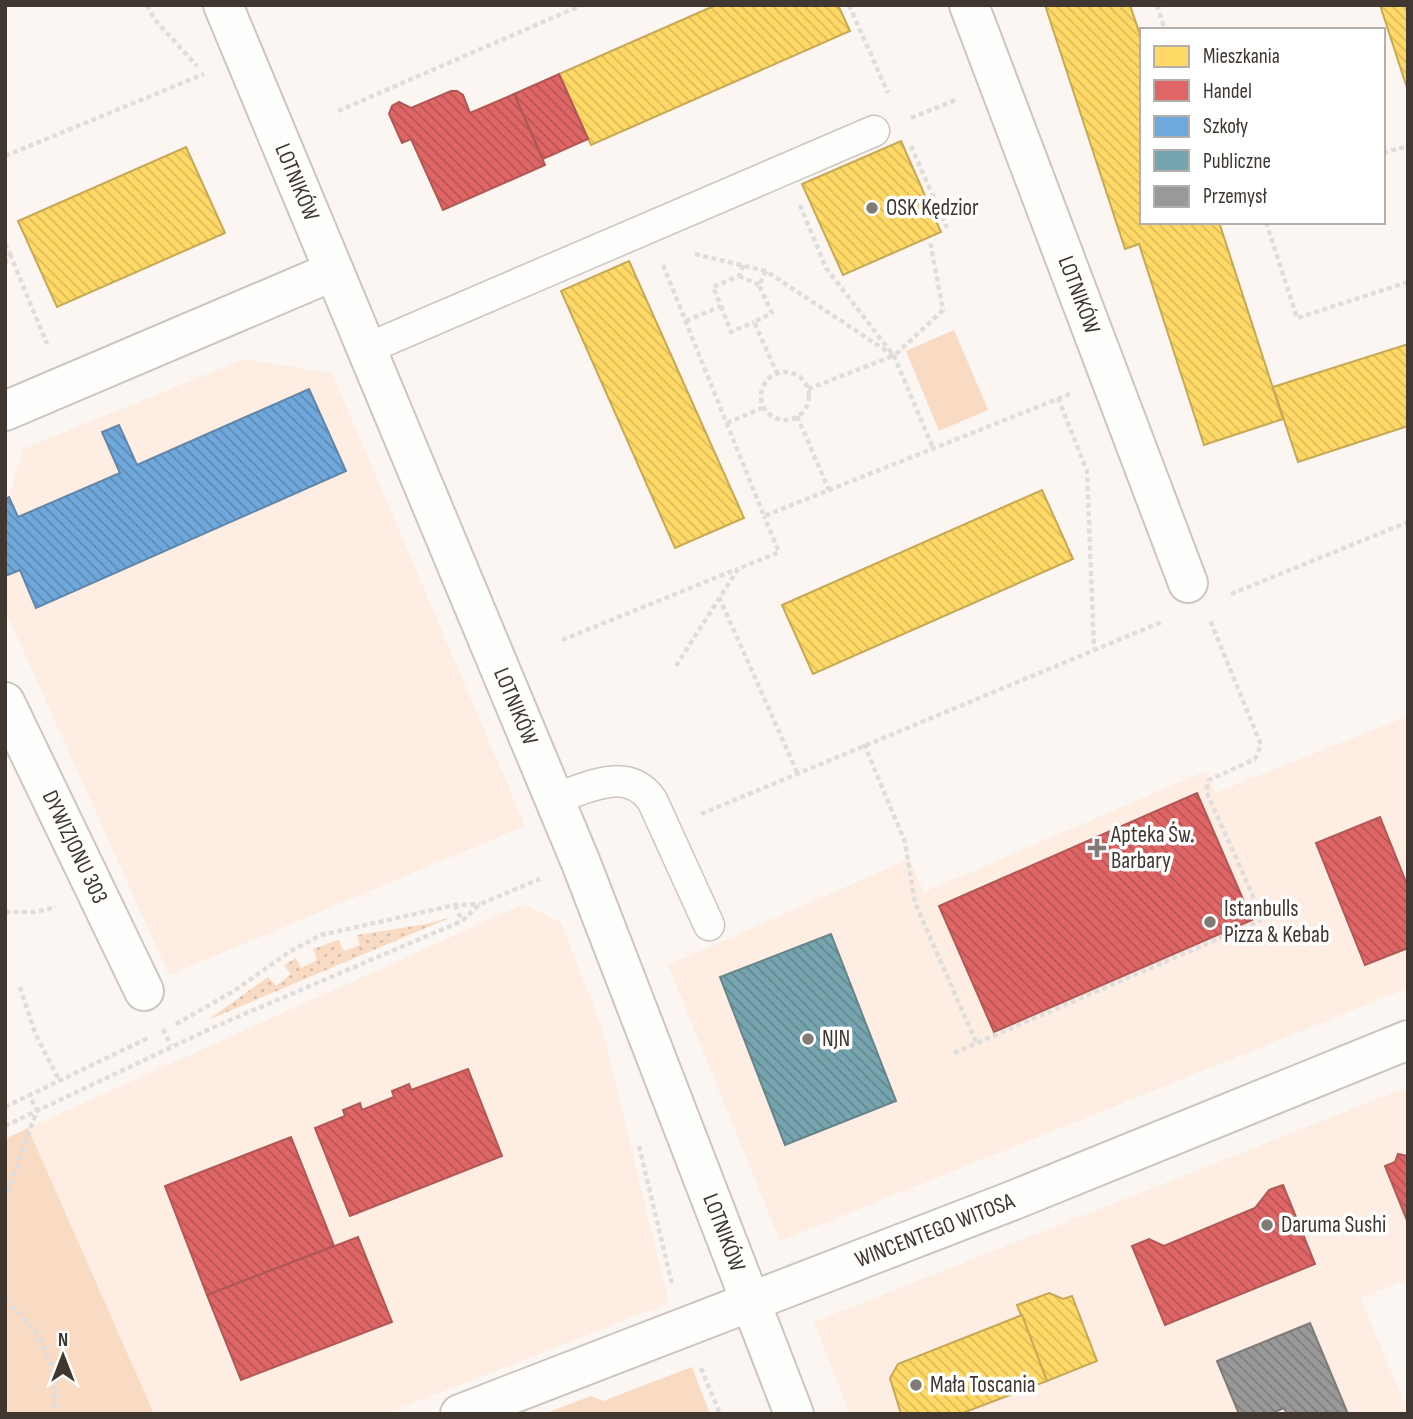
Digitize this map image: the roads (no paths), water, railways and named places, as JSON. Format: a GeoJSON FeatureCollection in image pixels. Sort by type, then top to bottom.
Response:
{"type":"FeatureCollection","features":[{"type":"Feature","properties":{"kind":"street","name":"LOTNIKÓW"},"geometry":{"type":"LineString","coordinates":[[223,5],[581,863],[794,1414]]}},
{"type":"Feature","properties":{"kind":"street","name":"LOTNIKÓW"},"geometry":{"type":"LineString","coordinates":[[969,5],[1188,583]]}},
{"type":"Feature","properties":{"kind":"street"},"geometry":{"type":"LineString","coordinates":[[5,411],[334,271]]}},
{"type":"Feature","properties":{"kind":"street","name":"DYWIZJONU 303"},"geometry":{"type":"LineString","coordinates":[[5,702],[144,991]]}},
{"type":"Feature","properties":{"kind":"street","name":"WINCENTEGO WITOSA"},"geometry":{"type":"LineString","coordinates":[[460,1414],[1014,1200],[1408,1040]]}},
{"type":"Feature","properties":{"kind":"lane"},"geometry":{"type":"LineString","coordinates":[[366,349],[652,237],[785,169],[887,127]]}},
{"type":"Feature","properties":{"kind":"lane"},"geometry":{"type":"LineString","coordinates":[[554,799],[600,784],[631,781],[645,791],[666,829],[709,925]]}},
{"type":"Feature","properties":{"kind":"place","name":"OSK Kędzior"},"geometry":{"type":"Point","coordinates":[872,208]}},
{"type":"Feature","properties":{"kind":"place","name":"Apteka Św. Barbary"},"geometry":{"type":"Point","coordinates":[1097,848]}},
{"type":"Feature","properties":{"kind":"place","name":"Istanbulls Pizza & Kebab"},"geometry":{"type":"Point","coordinates":[1210,922]}},
{"type":"Feature","properties":{"kind":"place","name":"NJN"},"geometry":{"type":"Point","coordinates":[808,1039]}},
{"type":"Feature","properties":{"kind":"place","name":"Daruma Sushi"},"geometry":{"type":"Point","coordinates":[1267,1225]}},
{"type":"Feature","properties":{"kind":"place","name":"Mała Toscania"},"geometry":{"type":"Point","coordinates":[916,1385]}}]}
